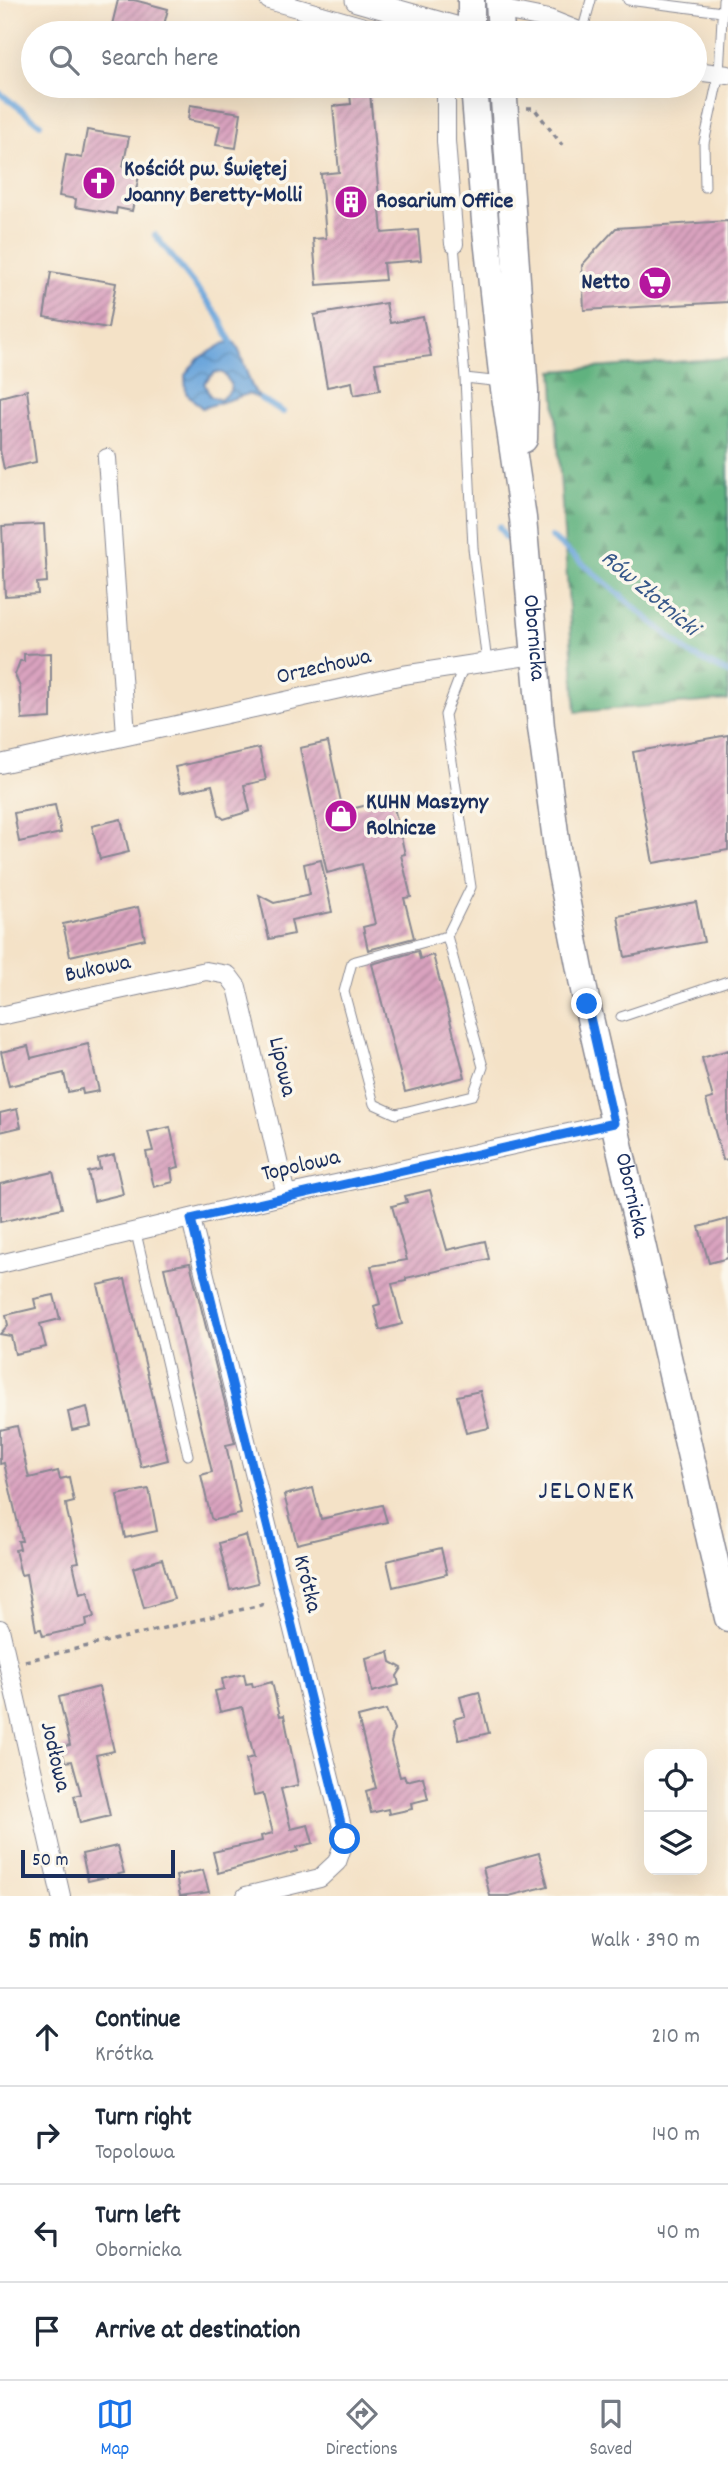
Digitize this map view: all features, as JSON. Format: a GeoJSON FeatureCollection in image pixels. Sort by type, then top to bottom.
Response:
{"type":"FeatureCollection","features":[{"type":"Feature","properties":{"kind":"main road"},"geometry":{"type":"LineString","coordinates":[[466,1],[470,21]]}},
{"type":"Feature","properties":{"kind":"main road","name":"Obornicka"},"geometry":{"type":"LineString","coordinates":[[475,98],[503,382],[523,518],[534,655],[559,863],[614,1123],[728,1618]]}},
{"type":"Feature","properties":{"kind":"main road","name":"Obornicka"},"geometry":{"type":"LineString","coordinates":[[510,98],[525,391],[523,518]]}},
{"type":"Feature","properties":{"kind":"street"},"geometry":{"type":"LineString","coordinates":[[269,0],[343,21]]}},
{"type":"Feature","properties":{"kind":"street"},"geometry":{"type":"LineString","coordinates":[[357,0],[430,21]]}},
{"type":"Feature","properties":{"kind":"street"},"geometry":{"type":"LineString","coordinates":[[466,1],[500,14],[554,21]]}},
{"type":"Feature","properties":{"kind":"street"},"geometry":{"type":"LineString","coordinates":[[446,98],[446,141],[454,244]]}},
{"type":"Feature","properties":{"kind":"street"},"geometry":{"type":"LineString","coordinates":[[107,458],[126,735]]}},
{"type":"Feature","properties":{"kind":"street","name":"Orzechowa"},"geometry":{"type":"LineString","coordinates":[[0,764],[126,735],[202,722],[403,675],[463,668],[534,655]]}},
{"type":"Feature","properties":{"kind":"street","name":"Bukowa"},"geometry":{"type":"LineString","coordinates":[[0,1016],[206,971]]}},
{"type":"Feature","properties":{"kind":"street","name":"Lipowa"},"geometry":{"type":"LineString","coordinates":[[206,971],[228,975],[237,987],[286,1195]]}},
{"type":"Feature","properties":{"kind":"street","name":"Topolowa"},"geometry":{"type":"LineString","coordinates":[[0,1264],[286,1195],[614,1123]]}},
{"type":"Feature","properties":{"kind":"street","name":"Krótka"},"geometry":{"type":"LineString","coordinates":[[191,1219],[345,1839],[337,1862],[320,1878],[246,1896]]}},
{"type":"Feature","properties":{"kind":"street","name":"Jodłowa"},"geometry":{"type":"LineString","coordinates":[[0,1629],[61,1896]]}},
{"type":"Feature","properties":{"kind":"lane"},"geometry":{"type":"LineString","coordinates":[[587,21],[591,0]]}},
{"type":"Feature","properties":{"kind":"lane"},"geometry":{"type":"LineString","coordinates":[[628,0],[722,12]]}},
{"type":"Feature","properties":{"kind":"lane"},"geometry":{"type":"LineString","coordinates":[[705,187],[704,144],[724,75],[723,0]]}},
{"type":"Feature","properties":{"kind":"lane"},"geometry":{"type":"LineString","coordinates":[[454,244],[465,378],[472,548],[487,664]]}},
{"type":"Feature","properties":{"kind":"lane"},"geometry":{"type":"LineString","coordinates":[[465,378],[503,382]]}},
{"type":"Feature","properties":{"kind":"lane"},"geometry":{"type":"LineString","coordinates":[[447,936],[352,962],[344,992],[374,1104],[396,1114],[473,1095],[483,1067],[447,936],[471,887],[445,715],[463,668]]}},
{"type":"Feature","properties":{"kind":"lane"},"geometry":{"type":"LineString","coordinates":[[621,1017],[728,981]]}},
{"type":"Feature","properties":{"kind":"lane"},"geometry":{"type":"LineString","coordinates":[[136,1233],[188,1455]]}},
{"type":"Feature","properties":{"kind":"path"},"geometry":{"type":"LineString","coordinates":[[707,92],[717,93]]}},
{"type":"Feature","properties":{"kind":"path"},"geometry":{"type":"LineString","coordinates":[[512,98],[534,108],[562,145]]}},
{"type":"Feature","properties":{"kind":"path"},"geometry":{"type":"LineString","coordinates":[[8,1666],[265,1604]]}},
{"type":"Feature","properties":{"kind":"green space"},"geometry":{"type":"Polygon","coordinates":[[[728,358],[728,700],[576,712],[553,371],[728,358]]]}},
{"type":"Feature","properties":{"kind":"water"},"geometry":{"type":"Polygon","coordinates":[[[225,343],[235,343],[252,386],[261,399],[248,394],[202,408],[186,393],[185,375],[198,359],[225,343]],[[215,372],[204,383],[210,396],[220,400],[230,391],[231,384],[223,373],[215,372]]]}},
{"type":"Feature","properties":{"kind":"building"},"geometry":{"type":"Polygon","coordinates":[[[118,0],[134,0],[168,9],[165,21],[113,21],[118,0]]]}},
{"type":"Feature","properties":{"kind":"building","name":"Rosarium Office"},"geometry":{"type":"Polygon","coordinates":[[[350,98],[371,98],[382,233],[418,230],[421,260],[383,263],[385,280],[317,285],[313,239],[326,238],[321,174],[339,172],[333,106],[351,104],[350,98]]]}},
{"type":"Feature","properties":{"kind":"building"},"geometry":{"type":"Polygon","coordinates":[[[190,105],[241,113],[236,148],[216,145],[220,126],[188,120],[190,105]]]}},
{"type":"Feature","properties":{"kind":"building","name":"Kościół pw. Świętej Joanny Beretty-Molli"},"geometry":{"type":"Polygon","coordinates":[[[87,130],[129,137],[123,167],[140,170],[132,211],[117,208],[116,214],[75,207],[76,199],[59,196],[66,155],[82,158],[87,130]]]}},
{"type":"Feature","properties":{"kind":"building","name":"Netto"},"geometry":{"type":"Polygon","coordinates":[[[728,221],[728,302],[584,310],[582,265],[616,228],[728,221]]]}},
{"type":"Feature","properties":{"kind":"building"},"geometry":{"type":"Polygon","coordinates":[[[51,272],[116,283],[108,328],[44,317],[51,272]]]}},
{"type":"Feature","properties":{"kind":"building"},"geometry":{"type":"Polygon","coordinates":[[[386,303],[390,323],[423,317],[431,356],[375,363],[380,390],[354,395],[352,382],[327,387],[314,315],[386,303]]]}},
{"type":"Feature","properties":{"kind":"building"},"geometry":{"type":"Polygon","coordinates":[[[27,390],[36,462],[4,469],[0,450],[0,397],[27,390]]]}},
{"type":"Feature","properties":{"kind":"building"},"geometry":{"type":"Polygon","coordinates":[[[44,524],[47,582],[37,583],[38,594],[5,596],[2,526],[44,524]]]}},
{"type":"Feature","properties":{"kind":"building"},"geometry":{"type":"Polygon","coordinates":[[[51,653],[51,718],[22,720],[20,687],[15,675],[20,661],[24,661],[24,654],[51,653]]]}},
{"type":"Feature","properties":{"kind":"building"},"geometry":{"type":"Polygon","coordinates":[[[728,735],[728,850],[653,863],[633,752],[728,735]]]}},
{"type":"Feature","properties":{"kind":"building"},"geometry":{"type":"Polygon","coordinates":[[[328,742],[343,811],[392,799],[405,854],[401,855],[411,897],[404,898],[414,938],[368,950],[363,927],[375,924],[362,864],[327,873],[300,748],[328,742]]]}},
{"type":"Feature","properties":{"kind":"building"},"geometry":{"type":"Polygon","coordinates":[[[259,748],[266,780],[244,785],[250,811],[224,819],[219,815],[212,785],[181,792],[175,767],[259,748]]]}},
{"type":"Feature","properties":{"kind":"building"},"geometry":{"type":"Polygon","coordinates":[[[55,805],[61,833],[19,842],[14,813],[55,805]]]}},
{"type":"Feature","properties":{"kind":"building"},"geometry":{"type":"Polygon","coordinates":[[[121,819],[129,852],[100,859],[92,826],[121,819]]]}},
{"type":"Feature","properties":{"kind":"building"},"geometry":{"type":"Polygon","coordinates":[[[321,860],[332,912],[291,920],[294,934],[269,939],[259,895],[274,903],[310,895],[304,864],[321,860]]]}},
{"type":"Feature","properties":{"kind":"building"},"geometry":{"type":"Polygon","coordinates":[[[696,902],[704,942],[625,957],[618,916],[696,902]]]}},
{"type":"Feature","properties":{"kind":"building"},"geometry":{"type":"Polygon","coordinates":[[[138,907],[145,939],[70,956],[63,924],[138,907]]]}},
{"type":"Feature","properties":{"kind":"building"},"geometry":{"type":"Polygon","coordinates":[[[418,951],[420,959],[433,955],[465,1077],[405,1092],[372,964],[418,951]]]}},
{"type":"Feature","properties":{"kind":"building"},"geometry":{"type":"Polygon","coordinates":[[[88,1044],[99,1091],[83,1094],[82,1089],[68,1092],[64,1073],[9,1086],[1,1052],[28,1046],[31,1058],[88,1044]]]}},
{"type":"Feature","properties":{"kind":"building"},"geometry":{"type":"Polygon","coordinates":[[[728,1050],[728,1159],[723,1160],[706,1100],[713,1098],[702,1058],[728,1050]]]}},
{"type":"Feature","properties":{"kind":"building"},"geometry":{"type":"Polygon","coordinates":[[[17,1109],[21,1127],[0,1132],[0,1113],[17,1109]]]}},
{"type":"Feature","properties":{"kind":"building"},"geometry":{"type":"Polygon","coordinates":[[[170,1127],[179,1167],[171,1169],[173,1182],[154,1187],[146,1152],[153,1151],[148,1132],[170,1127]]]}},
{"type":"Feature","properties":{"kind":"building"},"geometry":{"type":"Polygon","coordinates":[[[114,1155],[123,1194],[94,1201],[88,1172],[100,1169],[98,1159],[114,1155]]]}},
{"type":"Feature","properties":{"kind":"building"},"geometry":{"type":"Polygon","coordinates":[[[53,1172],[62,1208],[0,1222],[0,1184],[53,1172]]]}},
{"type":"Feature","properties":{"kind":"building"},"geometry":{"type":"Polygon","coordinates":[[[430,1190],[447,1250],[485,1241],[489,1259],[406,1278],[406,1281],[392,1284],[402,1324],[380,1330],[374,1306],[380,1304],[371,1266],[407,1260],[392,1206],[407,1202],[405,1196],[430,1190]]]}},
{"type":"Feature","properties":{"kind":"building"},"geometry":{"type":"Polygon","coordinates":[[[728,1219],[728,1258],[709,1263],[699,1227],[728,1219]]]}},
{"type":"Feature","properties":{"kind":"building"},"geometry":{"type":"Polygon","coordinates":[[[190,1263],[235,1443],[226,1445],[241,1514],[214,1520],[211,1518],[201,1475],[212,1472],[164,1268],[190,1263]]]}},
{"type":"Feature","properties":{"kind":"building"},"geometry":{"type":"Polygon","coordinates":[[[125,1279],[168,1460],[141,1467],[98,1285],[125,1279]]]}},
{"type":"Feature","properties":{"kind":"building"},"geometry":{"type":"Polygon","coordinates":[[[54,1295],[60,1319],[40,1324],[46,1347],[15,1354],[11,1336],[0,1334],[8,1325],[6,1315],[36,1308],[34,1299],[54,1295]]]}},
{"type":"Feature","properties":{"kind":"building"},"geometry":{"type":"Polygon","coordinates":[[[480,1391],[489,1428],[466,1433],[457,1396],[480,1391]]]}},
{"type":"Feature","properties":{"kind":"building"},"geometry":{"type":"Polygon","coordinates":[[[87,1407],[91,1426],[72,1430],[68,1412],[87,1407]]]}},
{"type":"Feature","properties":{"kind":"building"},"geometry":{"type":"Polygon","coordinates":[[[17,1426],[29,1478],[58,1471],[60,1479],[69,1477],[74,1502],[66,1504],[79,1562],[73,1563],[80,1594],[88,1592],[94,1617],[86,1619],[87,1626],[43,1636],[41,1629],[36,1630],[26,1574],[21,1575],[15,1550],[20,1549],[18,1541],[22,1541],[4,1463],[0,1464],[0,1430],[17,1426]]]}},
{"type":"Feature","properties":{"kind":"building"},"geometry":{"type":"Polygon","coordinates":[[[313,1488],[321,1519],[382,1505],[387,1522],[297,1544],[284,1495],[313,1488]]]}},
{"type":"Feature","properties":{"kind":"building"},"geometry":{"type":"Polygon","coordinates":[[[149,1489],[157,1531],[125,1538],[117,1495],[149,1489]]]}},
{"type":"Feature","properties":{"kind":"building"},"geometry":{"type":"Polygon","coordinates":[[[246,1535],[258,1583],[230,1590],[219,1543],[246,1535]]]}},
{"type":"Feature","properties":{"kind":"building"},"geometry":{"type":"Polygon","coordinates":[[[441,1548],[447,1574],[393,1587],[387,1561],[441,1548]]]}},
{"type":"Feature","properties":{"kind":"building"},"geometry":{"type":"Polygon","coordinates":[[[162,1559],[174,1599],[144,1608],[133,1568],[162,1559]]]}},
{"type":"Feature","properties":{"kind":"building"},"geometry":{"type":"Polygon","coordinates":[[[389,1652],[391,1662],[402,1668],[397,1676],[399,1685],[372,1692],[366,1658],[389,1652]]]}},
{"type":"Feature","properties":{"kind":"building"},"geometry":{"type":"Polygon","coordinates":[[[244,1674],[246,1684],[252,1683],[253,1687],[272,1682],[280,1716],[284,1715],[298,1785],[281,1789],[291,1829],[308,1825],[313,1843],[297,1847],[298,1851],[218,1873],[213,1852],[262,1841],[261,1836],[273,1833],[263,1794],[254,1796],[246,1759],[254,1757],[242,1707],[220,1712],[215,1691],[224,1689],[222,1679],[244,1674]]]}},
{"type":"Feature","properties":{"kind":"building"},"geometry":{"type":"Polygon","coordinates":[[[99,1687],[114,1751],[96,1755],[110,1816],[80,1823],[74,1796],[81,1794],[72,1761],[65,1762],[61,1747],[70,1745],[59,1697],[99,1687]]]}},
{"type":"Feature","properties":{"kind":"building"},"geometry":{"type":"Polygon","coordinates":[[[479,1692],[489,1733],[459,1740],[454,1719],[465,1716],[460,1697],[479,1692]]]}},
{"type":"Feature","properties":{"kind":"building"},"geometry":{"type":"Polygon","coordinates":[[[386,1710],[394,1729],[391,1743],[400,1777],[404,1776],[406,1781],[423,1777],[428,1799],[411,1803],[412,1809],[389,1814],[388,1809],[371,1813],[366,1791],[376,1788],[358,1717],[386,1710]]]}},
{"type":"Feature","properties":{"kind":"building"},"geometry":{"type":"Polygon","coordinates":[[[117,1846],[124,1873],[88,1881],[82,1854],[117,1846]]]}},
{"type":"Feature","properties":{"kind":"building"},"geometry":{"type":"Polygon","coordinates":[[[539,1853],[548,1886],[509,1896],[490,1896],[483,1868],[539,1853]]]}},
{"type":"Feature","properties":{"kind":"building"},"geometry":{"type":"Polygon","coordinates":[[[203,1870],[209,1892],[180,1896],[176,1876],[203,1870]]]}},
{"type":"Feature","properties":{"kind":"waterway","name":"Rów Złotnicki"},"geometry":{"type":"LineString","coordinates":[[0,93],[40,124]]}},
{"type":"Feature","properties":{"kind":"waterway","name":"Rów Złotnicki"},"geometry":{"type":"LineString","coordinates":[[155,235],[218,315],[231,342]]}},
{"type":"Feature","properties":{"kind":"waterway","name":"Rów Złotnicki"},"geometry":{"type":"LineString","coordinates":[[261,399],[283,412]]}},
{"type":"Feature","properties":{"kind":"waterway","name":"Rów Złotnicki"},"geometry":{"type":"LineString","coordinates":[[499,527],[506,538]]}},
{"type":"Feature","properties":{"kind":"waterway","name":"Rów Złotnicki"},"geometry":{"type":"LineString","coordinates":[[551,537],[690,654],[728,673]]}},
{"type":"Feature","properties":{"kind":"place","name":"Kościół pw. Świętej Joanny Beretty-Molli"},"geometry":{"type":"Point","coordinates":[99,183]}},
{"type":"Feature","properties":{"kind":"place","name":"Rosarium Office"},"geometry":{"type":"Point","coordinates":[351,202]}},
{"type":"Feature","properties":{"kind":"place","name":"Netto"},"geometry":{"type":"Point","coordinates":[655,283]}},
{"type":"Feature","properties":{"kind":"place","name":"KUHN Maszyny Rolnicze"},"geometry":{"type":"Point","coordinates":[341,816]}},
{"type":"Feature","properties":{"kind":"district","name":"JELONEK"},"geometry":{"type":"Point","coordinates":[587,1492]}},
{"type":"Feature","properties":{"kind":"route"},"geometry":{"type":"LineString","coordinates":[[345,1839],[191,1219],[286,1195],[614,1123],[587,1004]]}}]}
